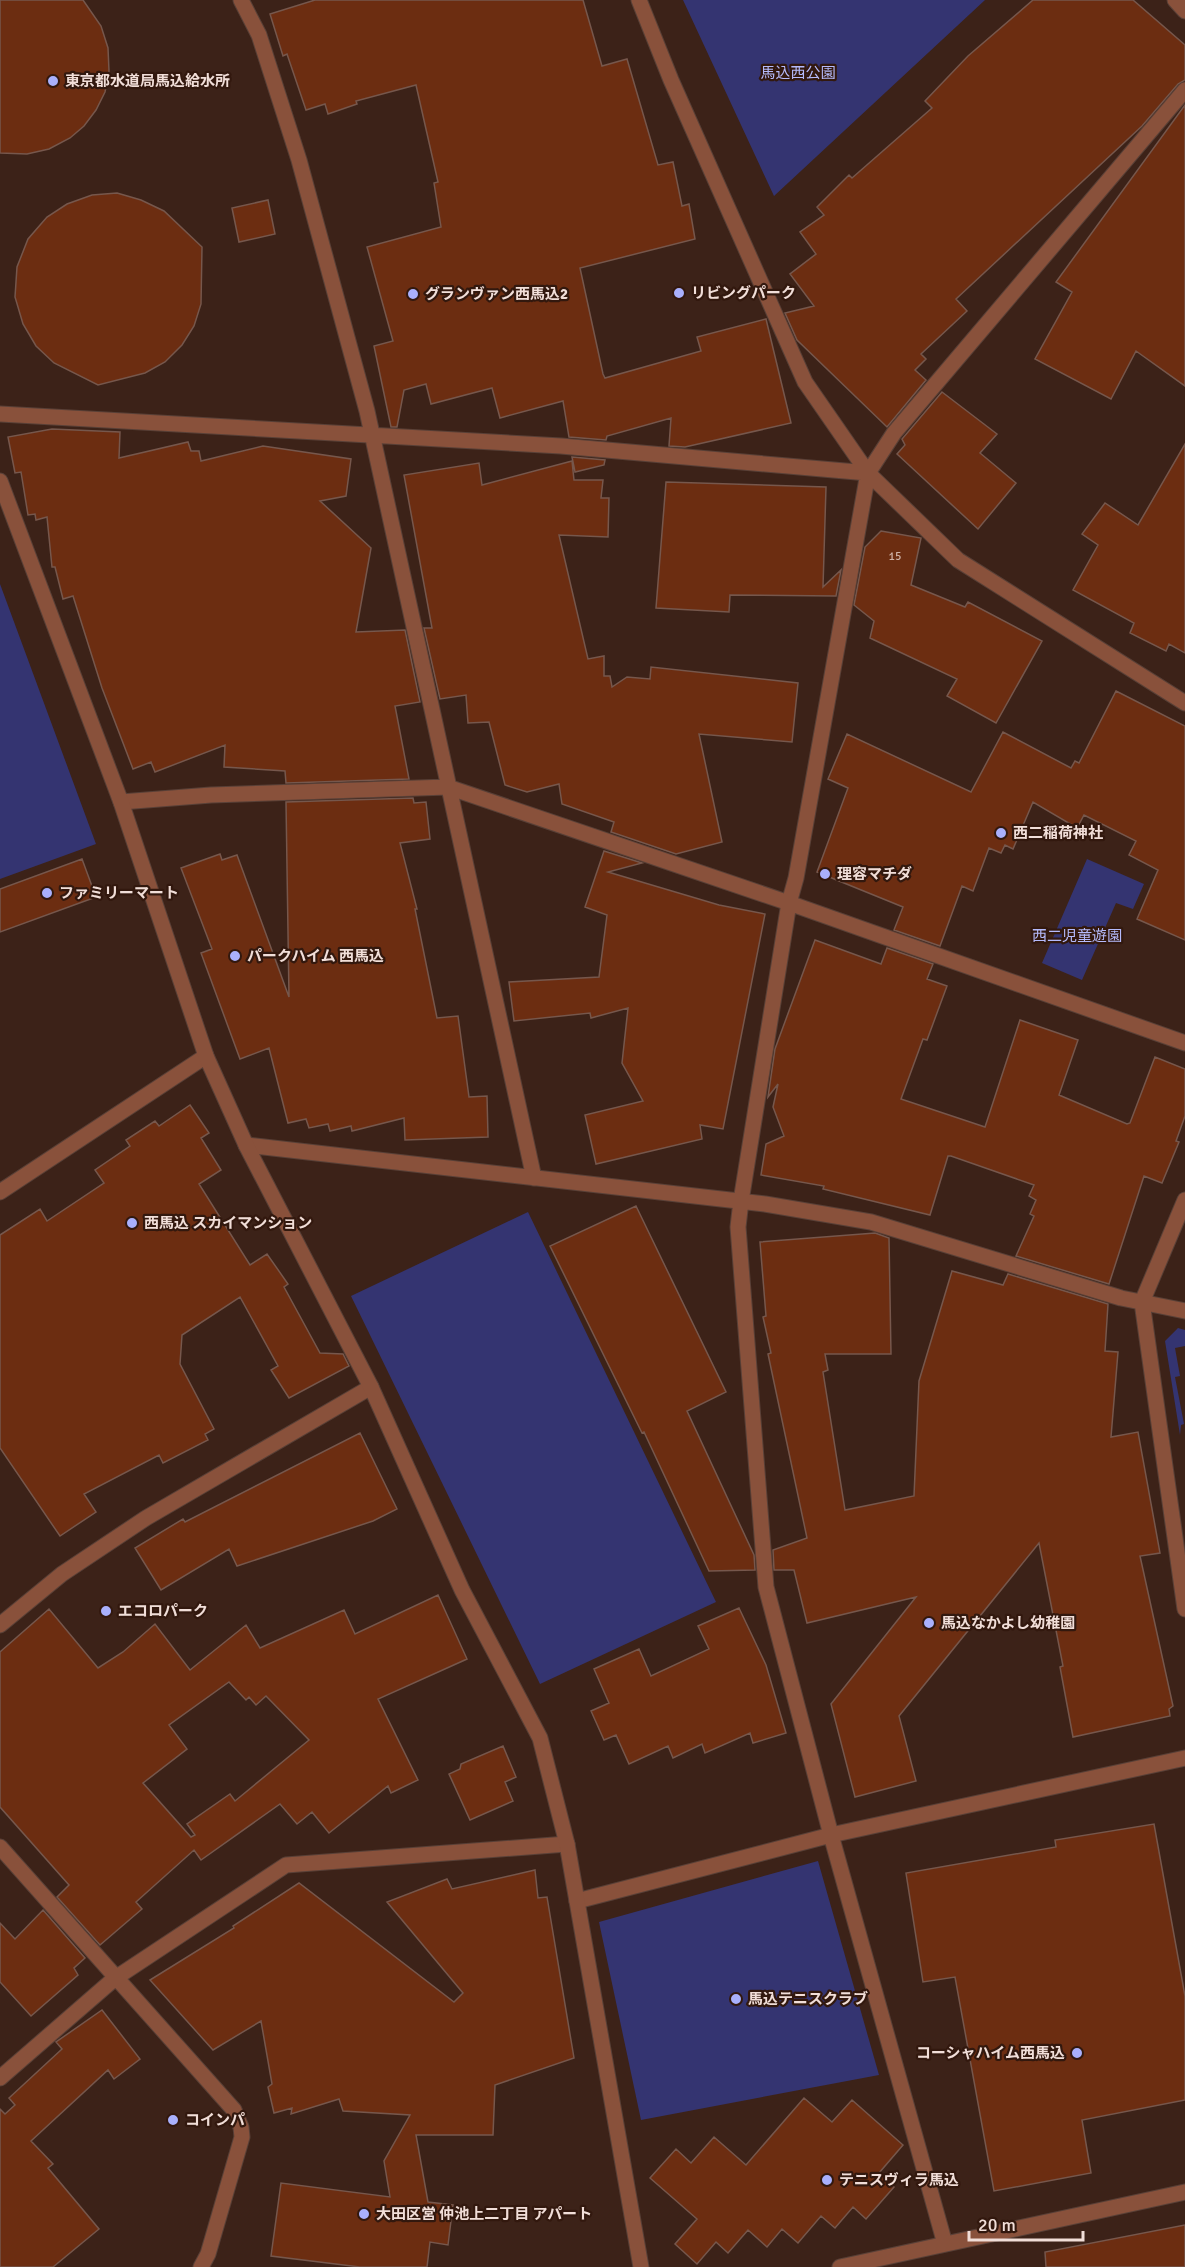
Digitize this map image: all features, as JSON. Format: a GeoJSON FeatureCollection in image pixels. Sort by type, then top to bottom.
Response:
{"type":"FeatureCollection","features":[{"type":"Feature","properties":{"kind":"street"},"geometry":{"type":"LineString","coordinates":[[242,0],[259,35],[299,160],[372,434],[534,1178]]}},
{"type":"Feature","properties":{"kind":"street"},"geometry":{"type":"LineString","coordinates":[[639,0],[671,80],[805,382],[868,473],[958,560],[1185,704]]}},
{"type":"Feature","properties":{"kind":"street"},"geometry":{"type":"LineString","coordinates":[[1175,0],[1185,11]]}},
{"type":"Feature","properties":{"kind":"street"},"geometry":{"type":"LineString","coordinates":[[945,2244],[831,1835],[766,1587],[738,1227],[789,903],[796,879],[868,473],[894,433],[1185,90]]}},
{"type":"Feature","properties":{"kind":"street"},"geometry":{"type":"LineString","coordinates":[[0,414],[561,446],[868,473]]}},
{"type":"Feature","properties":{"kind":"street"},"geometry":{"type":"LineString","coordinates":[[0,481],[121,802],[206,1056],[246,1145],[371,1387],[462,1590],[540,1738],[567,1844],[641,2267]]}},
{"type":"Feature","properties":{"kind":"street"},"geometry":{"type":"LineString","coordinates":[[121,802],[211,795],[448,787],[789,903],[1185,1043]]}},
{"type":"Feature","properties":{"kind":"street"},"geometry":{"type":"LineString","coordinates":[[0,1192],[206,1056]]}},
{"type":"Feature","properties":{"kind":"street"},"geometry":{"type":"LineString","coordinates":[[246,1145],[741,1201],[871,1222],[1142,1302],[1185,1311]]}},
{"type":"Feature","properties":{"kind":"street"},"geometry":{"type":"LineString","coordinates":[[1185,1200],[1142,1302],[1185,1608]]}},
{"type":"Feature","properties":{"kind":"street"},"geometry":{"type":"LineString","coordinates":[[0,1625],[62,1574],[146,1518],[371,1387]]}},
{"type":"Feature","properties":{"kind":"street"},"geometry":{"type":"LineString","coordinates":[[577,1901],[831,1835],[1185,1758]]}},
{"type":"Feature","properties":{"kind":"street"},"geometry":{"type":"LineString","coordinates":[[0,2078],[114,1978],[286,1865],[567,1844]]}},
{"type":"Feature","properties":{"kind":"street"},"geometry":{"type":"LineString","coordinates":[[0,1847],[114,1978],[234,2110],[241,2127],[239,2148],[208,2254],[201,2267]]}},
{"type":"Feature","properties":{"kind":"street"},"geometry":{"type":"LineString","coordinates":[[840,2267],[1185,2192]]}},
{"type":"Feature","properties":{"kind":"green space","name":"馬込西公園"},"geometry":{"type":"Polygon","coordinates":[[[683,0],[985,0],[774,196],[683,0]]]}},
{"type":"Feature","properties":{"kind":"green space"},"geometry":{"type":"Polygon","coordinates":[[[0,584],[96,844],[0,879],[0,584]]]}},
{"type":"Feature","properties":{"kind":"green space","name":"西二児童遊園"},"geometry":{"type":"Polygon","coordinates":[[[1087,859],[1144,884],[1133,909],[1116,903],[1082,980],[1042,963],[1087,859]]]}},
{"type":"Feature","properties":{"kind":"green space"},"geometry":{"type":"Polygon","coordinates":[[[528,1212],[716,1602],[540,1684],[351,1296],[528,1212]]]}},
{"type":"Feature","properties":{"kind":"green space"},"geometry":{"type":"Polygon","coordinates":[[[1178,1328],[1185,1330],[1185,1346],[1175,1348],[1180,1376],[1175,1377],[1184,1424],[1181,1425],[1180,1435],[1165,1341],[1178,1328]]]}},
{"type":"Feature","properties":{"kind":"green space","name":"馬込テニスクラブ"},"geometry":{"type":"Polygon","coordinates":[[[818,1861],[879,2075],[641,2120],[599,1922],[818,1861]]]}},
{"type":"Feature","properties":{"kind":"building","name":"東京都水道局馬込給水所"},"geometry":{"type":"Polygon","coordinates":[[[0,0],[83,0],[101,26],[108,48],[109,71],[105,92],[96,110],[84,126],[70,138],[49,149],[27,154],[0,153],[0,0]]]}},
{"type":"Feature","properties":{"kind":"building"},"geometry":{"type":"Polygon","coordinates":[[[315,0],[583,0],[602,66],[627,59],[658,165],[673,162],[682,206],[689,204],[695,239],[580,268],[603,374],[605,378],[701,351],[697,337],[766,319],[791,423],[685,447],[669,446],[671,418],[607,436],[606,440],[569,437],[563,401],[500,418],[492,388],[431,404],[426,384],[404,390],[397,427],[391,427],[374,346],[393,341],[367,247],[441,227],[434,183],[438,182],[416,85],[356,101],[357,104],[328,114],[325,104],[306,110],[287,54],[283,56],[270,14],[315,0]]]}},
{"type":"Feature","properties":{"kind":"building"},"geometry":{"type":"Polygon","coordinates":[[[1033,0],[1133,0],[1185,45],[1185,80],[1178,84],[1142,126],[956,299],[967,311],[921,354],[926,359],[915,370],[926,380],[887,427],[797,340],[785,313],[814,306],[790,274],[816,254],[800,232],[824,215],[817,207],[849,175],[852,178],[932,108],[925,101],[968,56],[1033,0]]]}},
{"type":"Feature","properties":{"kind":"building"},"geometry":{"type":"Polygon","coordinates":[[[1185,105],[1185,386],[1136,351],[1111,399],[1035,359],[1072,292],[1056,282],[1185,105]]]}},
{"type":"Feature","properties":{"kind":"building"},"geometry":{"type":"Polygon","coordinates":[[[117,193],[141,200],[164,211],[202,247],[201,304],[194,326],[182,345],[165,362],[145,373],[98,385],[54,363],[36,346],[23,324],[15,297],[17,267],[28,239],[47,217],[67,204],[92,195],[117,193]]]}},
{"type":"Feature","properties":{"kind":"building"},"geometry":{"type":"Polygon","coordinates":[[[268,200],[275,234],[239,242],[232,208],[268,200]]]}},
{"type":"Feature","properties":{"kind":"building"},"geometry":{"type":"Polygon","coordinates":[[[942,392],[997,434],[980,453],[1016,483],[978,529],[897,454],[905,445],[902,439],[942,392]]]}},
{"type":"Feature","properties":{"kind":"building"},"geometry":{"type":"Polygon","coordinates":[[[52,429],[120,432],[119,458],[188,442],[191,451],[199,451],[201,461],[263,446],[351,459],[346,496],[320,501],[371,548],[356,632],[405,630],[420,702],[395,706],[409,779],[286,783],[285,771],[224,767],[225,745],[155,772],[151,762],[133,769],[102,688],[73,596],[63,599],[55,567],[52,567],[47,517],[36,520],[35,514],[28,515],[21,472],[15,473],[8,437],[52,429]]]}},
{"type":"Feature","properties":{"kind":"building"},"geometry":{"type":"Polygon","coordinates":[[[1185,444],[1185,653],[1169,644],[1166,651],[1130,633],[1134,623],[1073,590],[1098,545],[1082,534],[1105,503],[1138,525],[1185,444]]]}},
{"type":"Feature","properties":{"kind":"building"},"geometry":{"type":"Polygon","coordinates":[[[572,457],[605,460],[604,465],[575,472],[572,457]]]}},
{"type":"Feature","properties":{"kind":"building"},"geometry":{"type":"Polygon","coordinates":[[[572,461],[574,480],[603,480],[601,498],[609,498],[608,537],[559,535],[588,659],[604,656],[604,676],[610,676],[612,687],[627,677],[650,679],[651,667],[798,683],[792,742],[699,734],[722,842],[676,854],[611,832],[614,822],[562,804],[559,784],[527,792],[505,785],[489,722],[468,723],[466,695],[440,699],[424,628],[432,628],[404,475],[479,463],[482,485],[572,461]]]}},
{"type":"Feature","properties":{"kind":"building"},"geometry":{"type":"Polygon","coordinates":[[[666,482],[826,487],[823,587],[841,570],[836,596],[730,595],[729,612],[656,608],[666,482]]]}},
{"type":"Feature","properties":{"kind":"building"},"geometry":{"type":"Polygon","coordinates":[[[881,531],[921,538],[911,585],[965,607],[968,602],[1042,641],[996,723],[947,696],[957,679],[870,638],[874,621],[854,605],[865,547],[881,531]]]}},
{"type":"Feature","properties":{"kind":"building"},"geometry":{"type":"Polygon","coordinates":[[[1116,691],[1185,726],[1185,940],[1137,919],[1158,870],[1129,855],[1136,841],[1084,815],[1077,828],[1033,802],[1013,849],[1005,845],[1001,853],[989,848],[973,891],[962,886],[940,946],[894,930],[903,907],[817,872],[848,788],[828,779],[847,734],[971,792],[1003,732],[1071,768],[1075,761],[1079,763],[1116,691]]]}},
{"type":"Feature","properties":{"kind":"building"},"geometry":{"type":"Polygon","coordinates":[[[413,798],[414,803],[426,802],[430,839],[400,843],[417,909],[415,909],[437,1018],[458,1016],[469,1097],[487,1096],[488,1137],[405,1140],[404,1118],[352,1131],[351,1126],[330,1131],[328,1124],[309,1128],[306,1119],[288,1123],[269,1048],[240,1059],[201,953],[212,949],[181,868],[220,854],[222,860],[237,855],[289,997],[286,802],[413,798]]]}},
{"type":"Feature","properties":{"kind":"building"},"geometry":{"type":"Polygon","coordinates":[[[604,851],[642,863],[608,872],[719,905],[765,914],[723,1129],[700,1125],[702,1139],[596,1164],[585,1115],[643,1101],[622,1063],[628,1008],[591,1018],[590,1013],[514,1021],[509,982],[599,977],[607,915],[585,907],[604,851]]]}},
{"type":"Feature","properties":{"kind":"building","name":"ファミリーマート"},"geometry":{"type":"Polygon","coordinates":[[[82,859],[96,897],[0,932],[0,889],[82,859]]]}},
{"type":"Feature","properties":{"kind":"building"},"geometry":{"type":"Polygon","coordinates":[[[815,940],[881,964],[887,948],[933,964],[927,979],[947,986],[927,1040],[923,1039],[901,1099],[985,1127],[1020,1020],[1078,1040],[1059,1095],[1127,1124],[1130,1123],[1155,1057],[1185,1069],[1185,1116],[1176,1141],[1179,1142],[1162,1183],[1144,1176],[1109,1284],[1016,1256],[1034,1216],[1030,1214],[1036,1200],[1029,1196],[1034,1185],[951,1156],[948,1156],[930,1215],[823,1189],[824,1186],[761,1175],[766,1144],[784,1136],[773,1107],[778,1084],[768,1097],[775,1049],[815,940]]]}},
{"type":"Feature","properties":{"kind":"building"},"geometry":{"type":"Polygon","coordinates":[[[190,1105],[209,1133],[201,1138],[221,1170],[199,1184],[250,1265],[267,1254],[288,1284],[284,1287],[320,1353],[343,1354],[349,1366],[289,1398],[271,1370],[278,1366],[240,1297],[182,1335],[180,1364],[214,1429],[205,1434],[208,1440],[163,1463],[159,1455],[84,1494],[96,1512],[60,1536],[0,1448],[0,1235],[40,1209],[47,1221],[104,1183],[95,1170],[130,1146],[126,1140],[155,1121],[159,1126],[190,1105]]]}},
{"type":"Feature","properties":{"kind":"building"},"geometry":{"type":"Polygon","coordinates":[[[636,1206],[726,1392],[687,1411],[754,1555],[755,1570],[709,1571],[644,1432],[642,1433],[550,1246],[636,1206]]]}},
{"type":"Feature","properties":{"kind":"building"},"geometry":{"type":"Polygon","coordinates":[[[875,1233],[889,1238],[891,1354],[825,1354],[828,1370],[823,1372],[845,1510],[914,1496],[919,1381],[952,1271],[1003,1285],[1008,1274],[1108,1304],[1105,1351],[1118,1352],[1111,1437],[1138,1432],[1160,1553],[1140,1556],[1173,1706],[1169,1709],[1170,1716],[1073,1737],[1060,1667],[1063,1666],[1039,1543],[899,1716],[916,1781],[855,1797],[831,1704],[916,1597],[807,1623],[794,1570],[774,1570],[773,1550],[807,1538],[768,1354],[771,1353],[763,1317],[766,1316],[760,1242],[875,1233]]]}},
{"type":"Feature","properties":{"kind":"building"},"geometry":{"type":"Polygon","coordinates":[[[360,1433],[397,1509],[373,1521],[237,1566],[229,1549],[161,1590],[135,1548],[183,1519],[185,1522],[360,1433]]]}},
{"type":"Feature","properties":{"kind":"building"},"geometry":{"type":"Polygon","coordinates":[[[438,1595],[467,1659],[378,1699],[418,1780],[391,1793],[388,1786],[329,1833],[312,1812],[297,1824],[280,1804],[201,1860],[194,1850],[136,1902],[142,1909],[100,1945],[57,1897],[69,1885],[0,1807],[0,1652],[49,1609],[98,1668],[123,1652],[155,1624],[190,1670],[246,1625],[260,1648],[344,1610],[355,1634],[438,1595]],[[229,1682],[169,1725],[187,1749],[143,1783],[191,1837],[195,1835],[187,1824],[230,1794],[235,1801],[309,1740],[266,1696],[256,1705],[249,1697],[246,1700],[229,1682]]]}},
{"type":"Feature","properties":{"kind":"building"},"geometry":{"type":"Polygon","coordinates":[[[739,1608],[766,1665],[786,1733],[753,1743],[750,1733],[705,1753],[702,1744],[673,1758],[668,1746],[629,1764],[616,1735],[604,1740],[591,1711],[609,1703],[594,1669],[639,1649],[651,1676],[709,1649],[698,1626],[739,1608]]]}},
{"type":"Feature","properties":{"kind":"building"},"geometry":{"type":"Polygon","coordinates":[[[503,1746],[516,1777],[505,1782],[513,1801],[470,1820],[449,1774],[460,1769],[461,1764],[503,1746]]]}},
{"type":"Feature","properties":{"kind":"building","name":"コーシャハイム西馬込"},"geometry":{"type":"Polygon","coordinates":[[[1154,1824],[1185,1996],[1185,2100],[1082,2120],[1091,2173],[994,2191],[955,1977],[923,1982],[906,1873],[1056,1847],[1055,1840],[1154,1824]]]}},
{"type":"Feature","properties":{"kind":"building"},"geometry":{"type":"Polygon","coordinates":[[[535,1870],[538,1898],[547,1897],[574,2058],[495,2085],[493,2135],[416,2135],[428,2202],[453,2205],[448,2245],[430,2242],[427,2267],[360,2267],[271,2256],[281,2183],[390,2197],[384,2161],[410,2115],[343,2111],[339,2099],[291,2114],[292,2108],[274,2113],[268,2087],[272,2084],[261,2021],[213,2050],[150,1980],[234,1928],[233,1926],[299,1883],[454,2002],[463,1993],[387,1902],[447,1879],[452,1889],[535,1870]]]}},
{"type":"Feature","properties":{"kind":"building"},"geometry":{"type":"Polygon","coordinates":[[[43,1910],[85,1958],[74,1968],[78,1975],[31,2016],[0,1982],[0,1923],[15,1939],[43,1910]]]}},
{"type":"Feature","properties":{"kind":"building"},"geometry":{"type":"Polygon","coordinates":[[[102,2010],[140,2059],[114,2079],[108,2070],[31,2141],[53,2164],[48,2168],[99,2229],[53,2267],[0,2267],[0,2109],[5,2114],[15,2105],[9,2098],[62,2049],[56,2042],[102,2010]]]}},
{"type":"Feature","properties":{"kind":"building","name":"テニスヴィラ馬込"},"geometry":{"type":"Polygon","coordinates":[[[804,2098],[832,2122],[852,2100],[903,2145],[879,2173],[894,2187],[866,2219],[853,2207],[835,2228],[821,2216],[798,2243],[782,2229],[767,2247],[748,2230],[728,2253],[716,2242],[697,2264],[675,2244],[697,2219],[650,2178],[676,2149],[691,2163],[714,2137],[746,2165],[804,2098]]]}},
{"type":"Feature","properties":{"kind":"building"},"geometry":{"type":"Polygon","coordinates":[[[1185,2225],[1185,2267],[1046,2267],[1045,2252],[1185,2225]]]}},
{"type":"Feature","properties":{"kind":"place","name":"東京都水道局馬込給水所"},"geometry":{"type":"Point","coordinates":[53,81]}},
{"type":"Feature","properties":{"kind":"place","name":"リビングパーク"},"geometry":{"type":"Point","coordinates":[679,293]}},
{"type":"Feature","properties":{"kind":"place","name":"グランヴァン西馬込2"},"geometry":{"type":"Point","coordinates":[413,294]}},
{"type":"Feature","properties":{"kind":"place","name":"西二稲荷神社"},"geometry":{"type":"Point","coordinates":[1001,833]}},
{"type":"Feature","properties":{"kind":"place","name":"理容マチダ"},"geometry":{"type":"Point","coordinates":[825,874]}},
{"type":"Feature","properties":{"kind":"place","name":"ファミリーマート"},"geometry":{"type":"Point","coordinates":[47,893]}},
{"type":"Feature","properties":{"kind":"place","name":"パークハイム 西馬込"},"geometry":{"type":"Point","coordinates":[235,956]}},
{"type":"Feature","properties":{"kind":"place","name":"西馬込 スカイマンション"},"geometry":{"type":"Point","coordinates":[132,1223]}},
{"type":"Feature","properties":{"kind":"place","name":"エコロパーク"},"geometry":{"type":"Point","coordinates":[106,1611]}},
{"type":"Feature","properties":{"kind":"place","name":"馬込なかよし幼稚園"},"geometry":{"type":"Point","coordinates":[929,1623]}},
{"type":"Feature","properties":{"kind":"place","name":"馬込テニスクラブ"},"geometry":{"type":"Point","coordinates":[736,1999]}},
{"type":"Feature","properties":{"kind":"place","name":"コーシャハイム西馬込"},"geometry":{"type":"Point","coordinates":[1077,2053]}},
{"type":"Feature","properties":{"kind":"place","name":"コインパ"},"geometry":{"type":"Point","coordinates":[173,2120]}},
{"type":"Feature","properties":{"kind":"place","name":"テニスヴィラ馬込"},"geometry":{"type":"Point","coordinates":[827,2180]}},
{"type":"Feature","properties":{"kind":"place","name":"大田区営 仲池上二丁目 アパート"},"geometry":{"type":"Point","coordinates":[364,2214]}}]}
